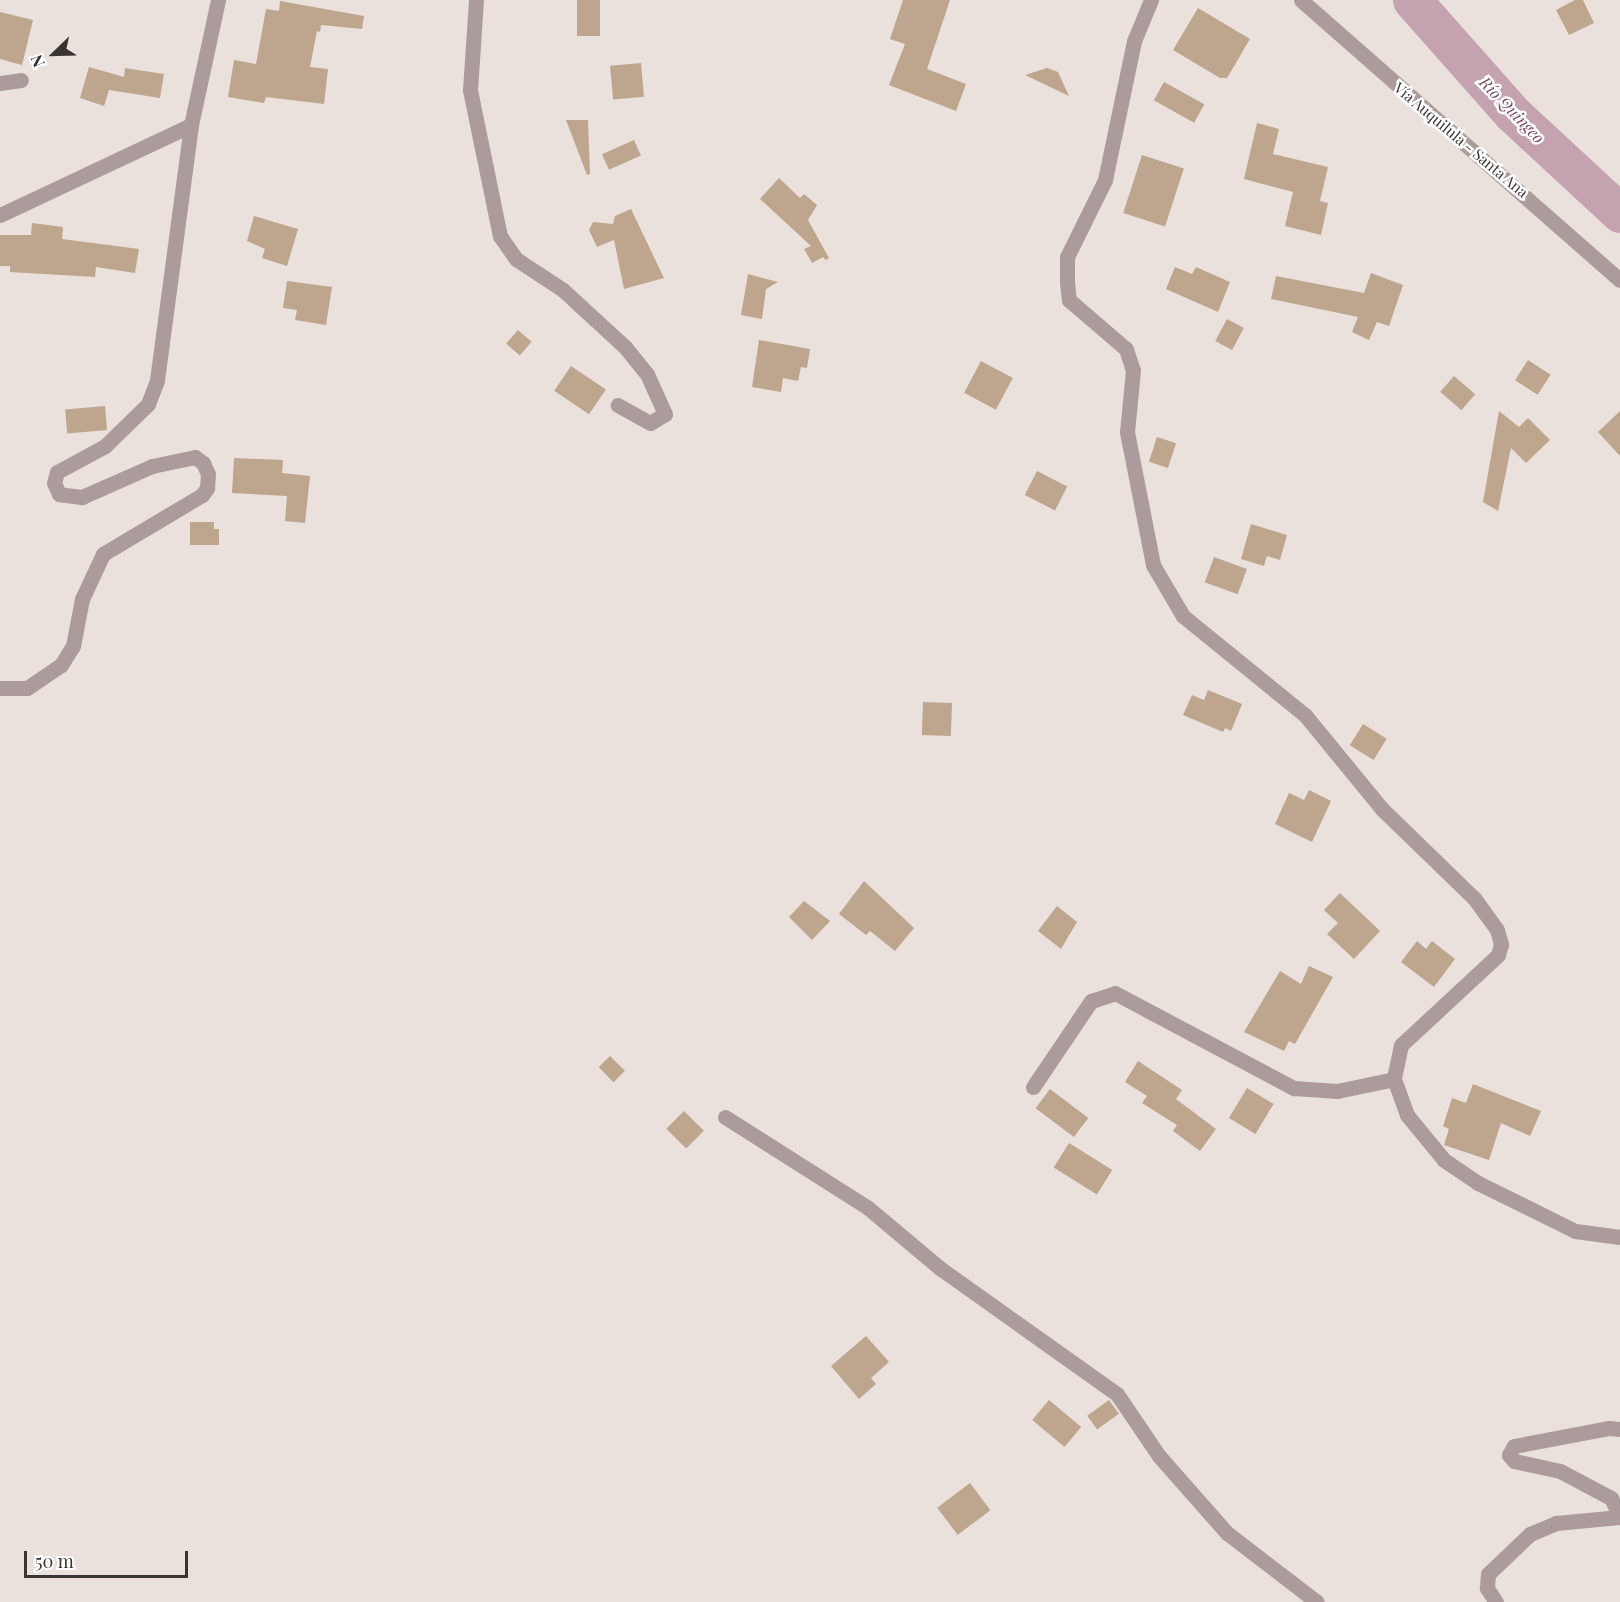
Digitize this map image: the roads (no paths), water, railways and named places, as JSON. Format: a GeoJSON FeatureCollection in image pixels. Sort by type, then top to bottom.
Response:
{"type":"FeatureCollection","features":[{"type":"Feature","properties":{"kind":"street"},"geometry":{"type":"LineString","coordinates":[[0,688],[27,688],[61,665],[74,646],[82,599],[94,565],[103,554],[202,495],[207,488],[208,474],[204,463],[195,457],[152,466],[82,496],[59,494],[54,483],[57,472],[105,446],[148,404],[154,388],[191,125],[218,0]]}},
{"type":"Feature","properties":{"kind":"street"},"geometry":{"type":"LineString","coordinates":[[476,0],[470,90],[500,236],[516,260],[563,290],[625,347],[646,374],[665,414],[650,423],[618,405]]}},
{"type":"Feature","properties":{"kind":"street"},"geometry":{"type":"LineString","coordinates":[[1150,0],[1134,41],[1106,180],[1067,257],[1069,300],[1126,349],[1133,370],[1127,424],[1153,566],[1166,591],[1205,636],[1305,715],[1382,807],[1474,898],[1497,930],[1501,944],[1498,955],[1401,1045],[1394,1079],[1407,1115],[1444,1160],[1478,1183],[1575,1231],[1620,1237]]}},
{"type":"Feature","properties":{"kind":"street","name":"Vía Auquilula - Santa Ana"},"geometry":{"type":"LineString","coordinates":[[1301,0],[1620,280]]}},
{"type":"Feature","properties":{"kind":"street"},"geometry":{"type":"LineString","coordinates":[[0,82],[21,80]]}},
{"type":"Feature","properties":{"kind":"street"},"geometry":{"type":"LineString","coordinates":[[0,215],[191,125]]}},
{"type":"Feature","properties":{"kind":"street"},"geometry":{"type":"LineString","coordinates":[[1033,1087],[1091,1001],[1115,993],[1294,1088],[1337,1091],[1394,1079]]}},
{"type":"Feature","properties":{"kind":"street"},"geometry":{"type":"LineString","coordinates":[[725,1117],[867,1207],[941,1269],[1117,1394],[1159,1456],[1227,1533],[1317,1602]]}},
{"type":"Feature","properties":{"kind":"street"},"geometry":{"type":"LineString","coordinates":[[1496,1602],[1487,1588],[1488,1574],[1530,1534],[1556,1523],[1620,1517],[1611,1498],[1560,1471],[1514,1461],[1509,1455],[1514,1446],[1609,1428],[1620,1429]]}},
{"type":"Feature","properties":{"kind":"waterway","name":"Río Quingeo"},"geometry":{"type":"LineString","coordinates":[[1412,0],[1513,114],[1620,213]]}}]}
